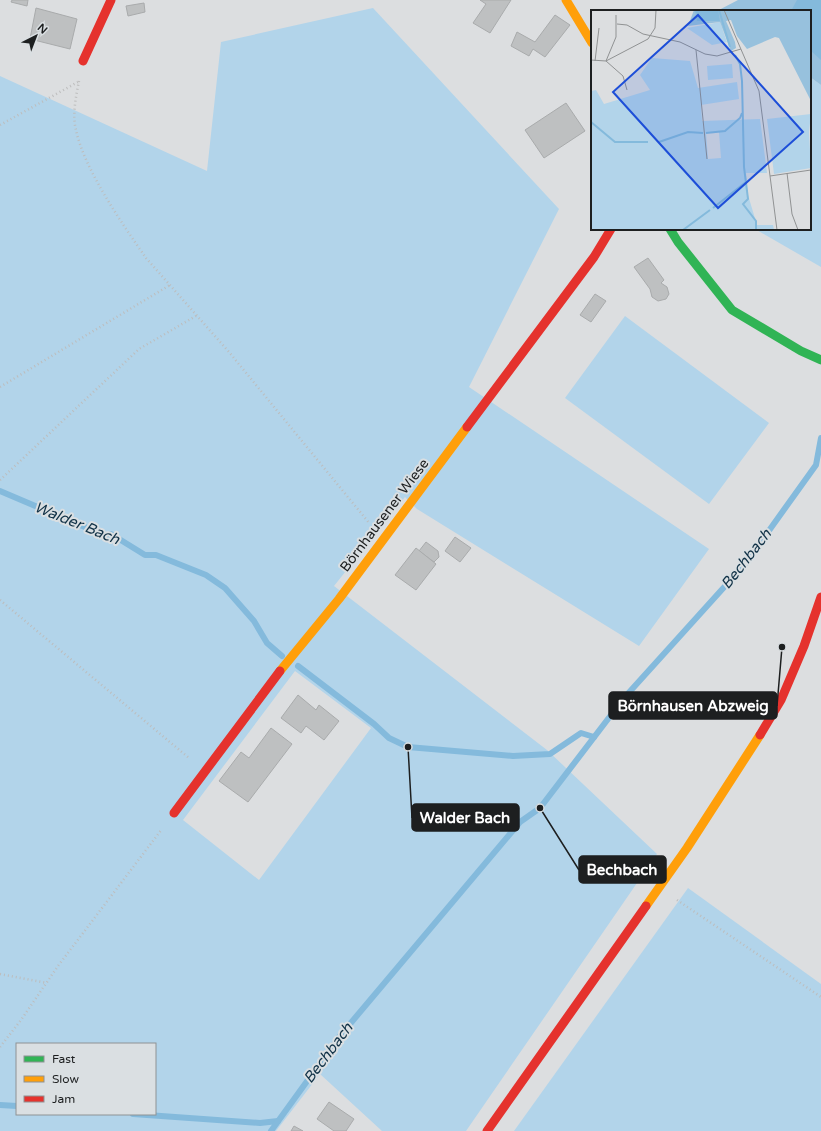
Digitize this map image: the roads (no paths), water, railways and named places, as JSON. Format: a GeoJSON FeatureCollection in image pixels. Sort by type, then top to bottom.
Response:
{"type":"FeatureCollection","features":[{"type":"Feature","properties":{"kind":"street"},"geometry":{"type":"LineString","coordinates":[[83,61],[110,0]]}},
{"type":"Feature","properties":{"kind":"street"},"geometry":{"type":"LineString","coordinates":[[566,0],[591,41]]}},
{"type":"Feature","properties":{"kind":"street","name":"Börnhausener Wiese"},"geometry":{"type":"LineString","coordinates":[[174,813],[274,678],[339,599],[594,257],[610,230]]}},
{"type":"Feature","properties":{"kind":"street"},"geometry":{"type":"LineString","coordinates":[[671,230],[678,242],[732,310],[801,351],[821,360]]}},
{"type":"Feature","properties":{"kind":"street"},"geometry":{"type":"LineString","coordinates":[[487,1131],[660,888],[738,771],[781,700],[804,646],[821,597]]}},
{"type":"Feature","properties":{"kind":"waterway","name":"Bechbach"},"geometry":{"type":"LineString","coordinates":[[271,1131],[339,1037],[520,822],[540,808],[624,698],[745,564],[816,465],[821,438]]}},
{"type":"Feature","properties":{"kind":"waterway","name":"Walder Bach"},"geometry":{"type":"LineString","coordinates":[[0,491],[106,536],[111,534],[145,555],[156,555],[206,575],[225,588],[254,621],[267,643],[282,656]]}},
{"type":"Feature","properties":{"kind":"waterway","name":"Walder Bach"},"geometry":{"type":"LineString","coordinates":[[298,666],[374,724],[389,738],[408,747],[513,756],[550,754],[581,733],[594,737]]}},
{"type":"Feature","properties":{"kind":"waterway"},"geometry":{"type":"LineString","coordinates":[[0,1105],[16,1106]]}},
{"type":"Feature","properties":{"kind":"waterway"},"geometry":{"type":"LineString","coordinates":[[147,1115],[260,1123],[278,1121]]}},
{"type":"Feature","properties":{"kind":"place","name":"Börnhausen Abzweig"},"geometry":{"type":"Point","coordinates":[782,647]}},
{"type":"Feature","properties":{"kind":"place","name":"Walder Bach"},"geometry":{"type":"Point","coordinates":[408,747]}},
{"type":"Feature","properties":{"kind":"place","name":"Bechbach"},"geometry":{"type":"Point","coordinates":[540,808]}}]}
